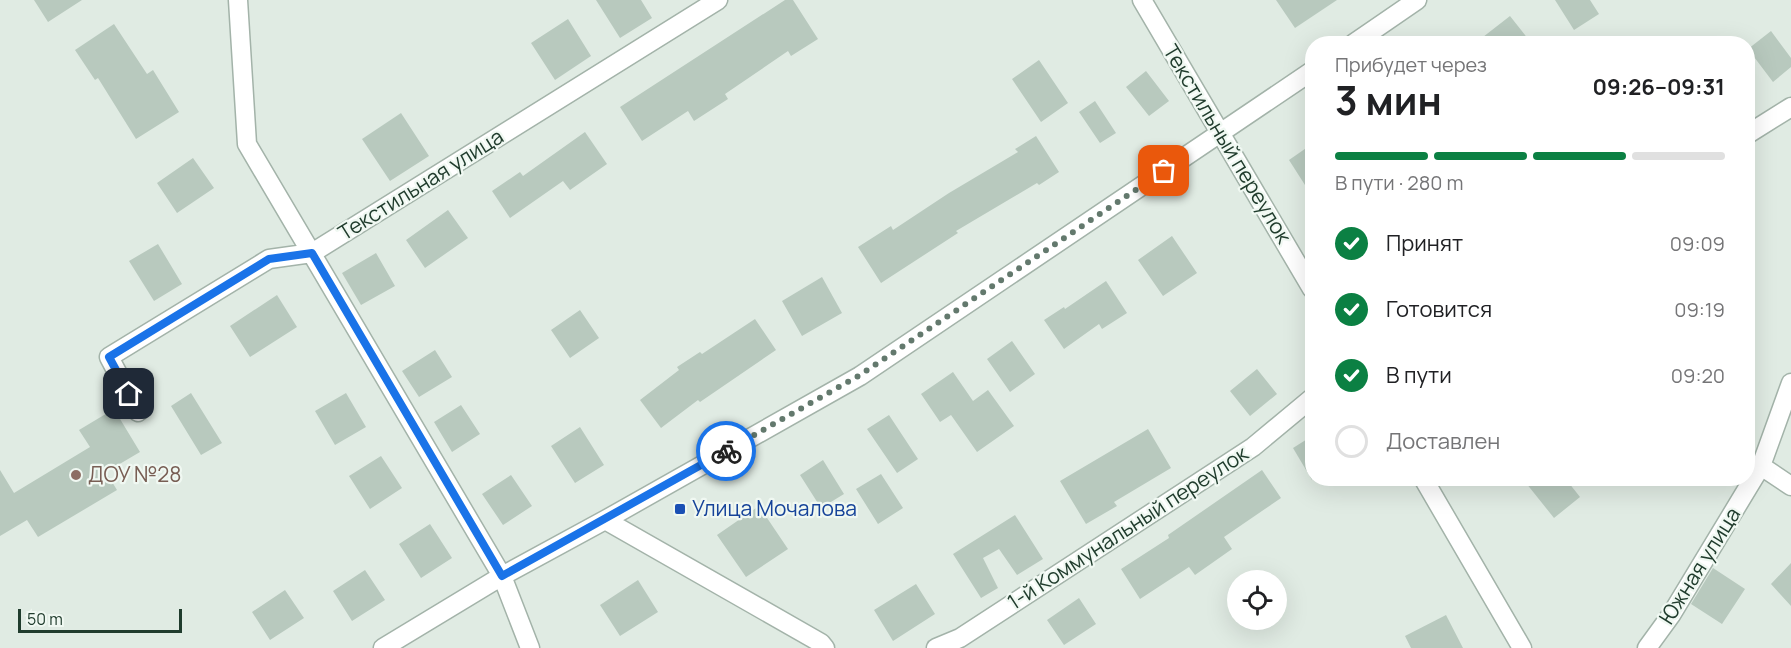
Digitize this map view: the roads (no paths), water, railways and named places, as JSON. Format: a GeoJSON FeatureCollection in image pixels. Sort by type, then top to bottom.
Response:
{"type":"FeatureCollection","features":[{"type":"Feature","properties":{"kind":"street"},"geometry":{"type":"LineString","coordinates":[[238,0],[247,144],[502,576],[530,648]]}},
{"type":"Feature","properties":{"kind":"street","name":"Текстильная улица"},"geometry":{"type":"LineString","coordinates":[[138,412],[109,357],[269,259],[312,253],[718,0]]}},
{"type":"Feature","properties":{"kind":"street","name":"Текстильный переулок"},"geometry":{"type":"LineString","coordinates":[[1142,0],[1305,277]]}},
{"type":"Feature","properties":{"kind":"street"},"geometry":{"type":"LineString","coordinates":[[1365,36],[1418,0]]}},
{"type":"Feature","properties":{"kind":"street"},"geometry":{"type":"LineString","coordinates":[[395,645],[502,576],[860,375],[1305,76]]}},
{"type":"Feature","properties":{"kind":"street"},"geometry":{"type":"LineString","coordinates":[[1755,130],[1791,108]]}},
{"type":"Feature","properties":{"kind":"street","name":"Южная улица"},"geometry":{"type":"LineString","coordinates":[[1755,476],[1761,466],[1791,383]]}},
{"type":"Feature","properties":{"kind":"street","name":"1-й Коммунальный переулок"},"geometry":{"type":"LineString","coordinates":[[936,648],[960,638],[1253,447],[1305,404]]}},
{"type":"Feature","properties":{"kind":"street"},"geometry":{"type":"LineString","coordinates":[[1761,466],[1791,486]]}},
{"type":"Feature","properties":{"kind":"street"},"geometry":{"type":"LineString","coordinates":[[1428,486],[1520,647]]}},
{"type":"Feature","properties":{"kind":"street","name":"Южная улица"},"geometry":{"type":"LineString","coordinates":[[1647,648],[1671,615],[1749,486]]}},
{"type":"Feature","properties":{"kind":"street"},"geometry":{"type":"LineString","coordinates":[[605,520],[820,643],[825,648]]}},
{"type":"Feature","properties":{"kind":"place","name":"ДОУ №28"},"geometry":{"type":"Point","coordinates":[76,475]}},
{"type":"Feature","properties":{"kind":"place","name":"Улица Мочалова"},"geometry":{"type":"Point","coordinates":[680,509]}}]}
